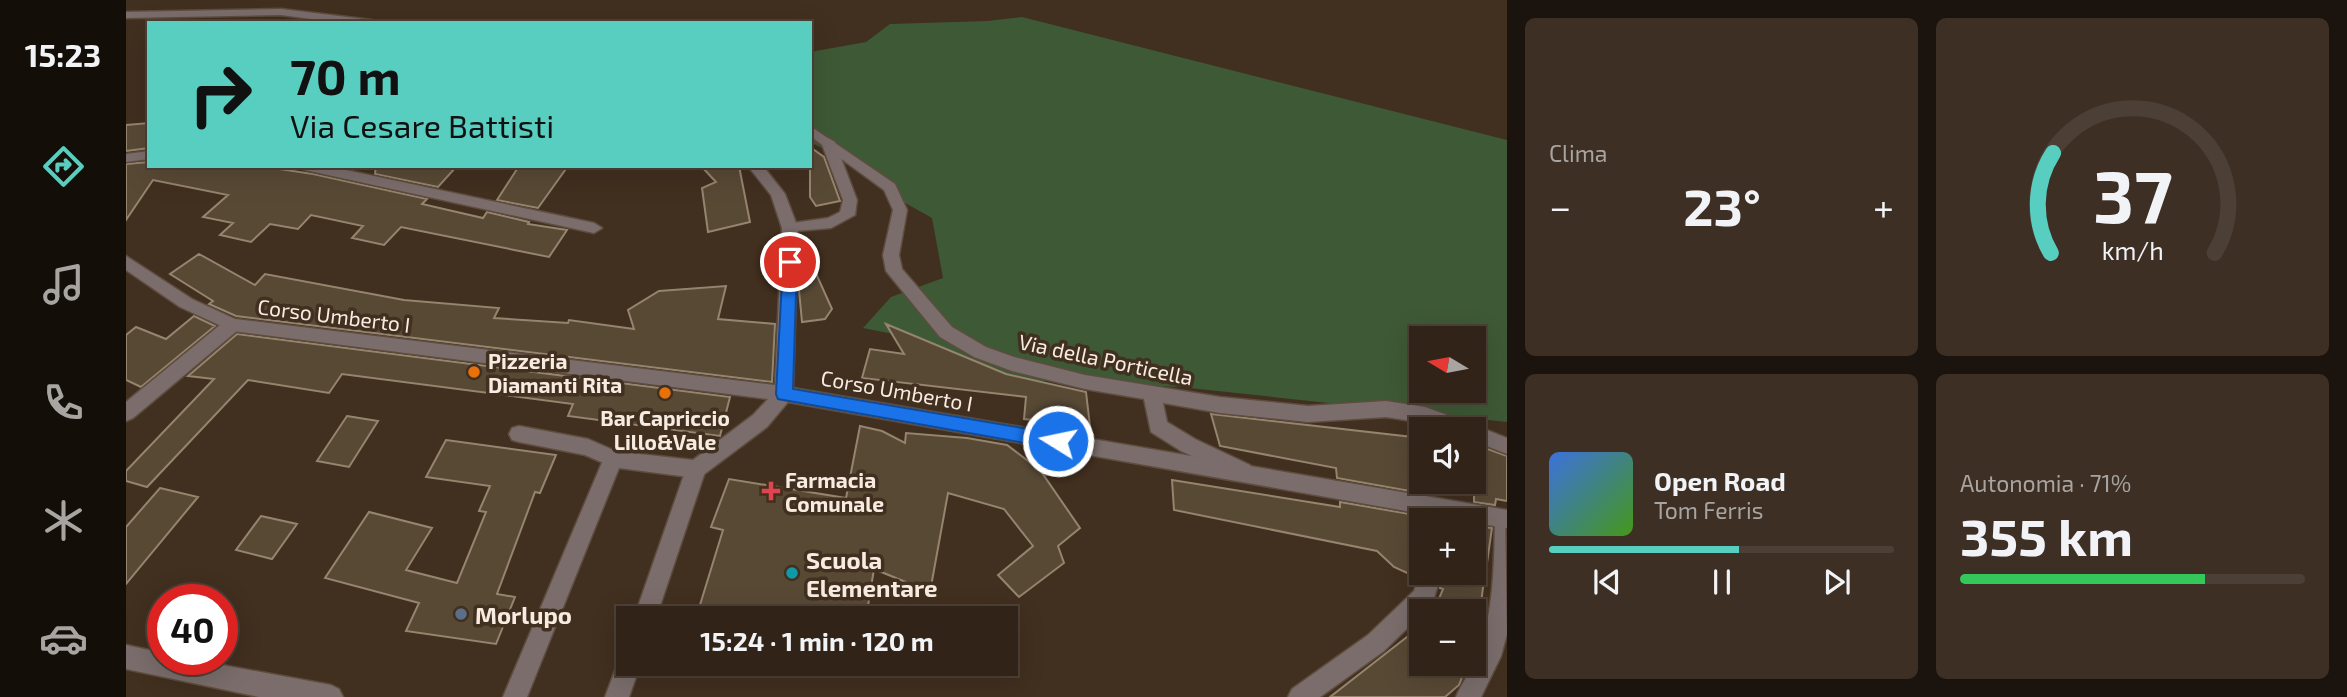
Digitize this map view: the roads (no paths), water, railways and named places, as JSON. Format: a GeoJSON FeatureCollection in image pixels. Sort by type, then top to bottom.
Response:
{"type":"FeatureCollection","features":[{"type":"Feature","properties":{"kind":"street"},"geometry":{"type":"LineString","coordinates":[[126,15],[281,12],[355,21]]}},
{"type":"Feature","properties":{"kind":"street","name":"Via della Porticella"},"geometry":{"type":"LineString","coordinates":[[812,131],[880,177],[894,192],[899,201],[900,215],[892,248],[892,265],[898,277],[946,332],[967,346],[1012,364],[1152,394],[1284,413],[1386,409],[1430,417]]}},
{"type":"Feature","properties":{"kind":"street"},"geometry":{"type":"LineString","coordinates":[[790,228],[831,223],[847,215],[850,200],[828,142]]}},
{"type":"Feature","properties":{"kind":"street"},"geometry":{"type":"LineString","coordinates":[[126,158],[147,155]]}},
{"type":"Feature","properties":{"kind":"street"},"geometry":{"type":"LineString","coordinates":[[314,168],[594,228]]}},
{"type":"Feature","properties":{"kind":"street"},"geometry":{"type":"LineString","coordinates":[[649,606],[696,469],[760,421],[784,394],[790,228],[778,194],[757,168]]}},
{"type":"Feature","properties":{"kind":"street","name":"Corso Umberto I"},"geometry":{"type":"LineString","coordinates":[[126,262],[186,303],[232,325],[784,394],[1249,474],[1412,508]]}},
{"type":"Feature","properties":{"kind":"street"},"geometry":{"type":"LineString","coordinates":[[126,413],[232,325]]}},
{"type":"Feature","properties":{"kind":"street"},"geometry":{"type":"LineString","coordinates":[[1152,394],[1158,426],[1188,445],[1249,474]]}},
{"type":"Feature","properties":{"kind":"street"},"geometry":{"type":"LineString","coordinates":[[519,434],[588,447],[613,459],[696,469]]}},
{"type":"Feature","properties":{"kind":"street"},"geometry":{"type":"LineString","coordinates":[[1486,438],[1507,446]]}},
{"type":"Feature","properties":{"kind":"street"},"geometry":{"type":"LineString","coordinates":[[516,697],[613,459]]}},
{"type":"Feature","properties":{"kind":"street","name":"Corso Umberto I"},"geometry":{"type":"LineString","coordinates":[[1486,517],[1506,519]]}},
{"type":"Feature","properties":{"kind":"street"},"geometry":{"type":"LineString","coordinates":[[1468,697],[1489,654],[1504,596],[1506,519]]}},
{"type":"Feature","properties":{"kind":"street"},"geometry":{"type":"LineString","coordinates":[[1300,697],[1376,643],[1423,598],[1427,585]]}},
{"type":"Feature","properties":{"kind":"street"},"geometry":{"type":"LineString","coordinates":[[126,657],[268,687],[331,697]]}},
{"type":"Feature","properties":{"kind":"street"},"geometry":{"type":"LineString","coordinates":[[617,697],[624,676]]}},
{"type":"Feature","properties":{"kind":"place","name":"Pizzeria Diamanti Rita"},"geometry":{"type":"Point","coordinates":[474,372]}},
{"type":"Feature","properties":{"kind":"place","name":"Bar Capriccio Lillo&Vale"},"geometry":{"type":"Point","coordinates":[665,393]}},
{"type":"Feature","properties":{"kind":"place","name":"Farmacia Comunale"},"geometry":{"type":"Point","coordinates":[771,491]}},
{"type":"Feature","properties":{"kind":"place","name":"Scuola Elementare"},"geometry":{"type":"Point","coordinates":[792,573]}},
{"type":"Feature","properties":{"kind":"place","name":"Morlupo"},"geometry":{"type":"Point","coordinates":[461,614]}}]}
